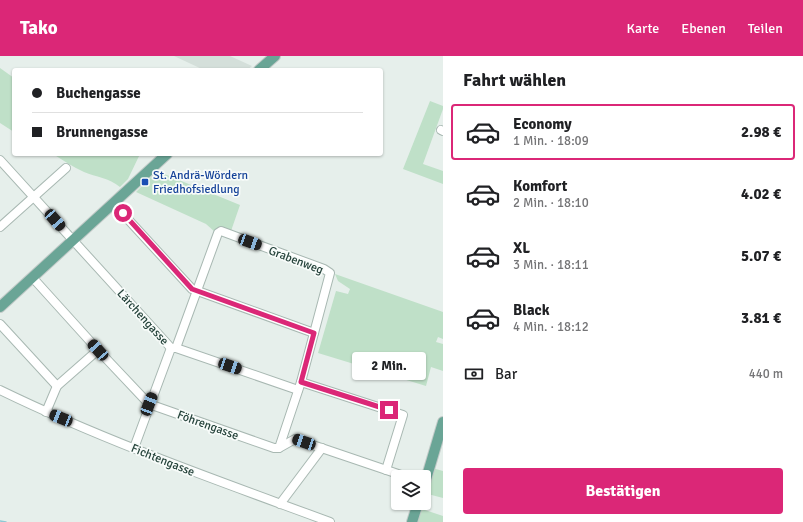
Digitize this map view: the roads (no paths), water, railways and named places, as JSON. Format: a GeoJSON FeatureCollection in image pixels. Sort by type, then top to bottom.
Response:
{"type":"FeatureCollection","features":[{"type":"Feature","properties":{"kind":"main road"},"geometry":{"type":"LineString","coordinates":[[261,68],[275,56]]}},
{"type":"Feature","properties":{"kind":"main road"},"geometry":{"type":"LineString","coordinates":[[0,307],[165,156]]}},
{"type":"Feature","properties":{"kind":"main road"},"geometry":{"type":"LineString","coordinates":[[428,470],[443,422]]}},
{"type":"Feature","properties":{"kind":"main road"},"geometry":{"type":"LineString","coordinates":[[412,522],[416,510]]}},
{"type":"Feature","properties":{"kind":"street","name":"Lärchengasse"},"geometry":{"type":"LineString","coordinates":[[0,160],[174,348],[299,386],[403,415],[386,470]]}},
{"type":"Feature","properties":{"kind":"street"},"geometry":{"type":"LineString","coordinates":[[0,227],[66,168]]}},
{"type":"Feature","properties":{"kind":"street"},"geometry":{"type":"LineString","coordinates":[[113,203],[192,289],[314,333],[279,448]]}},
{"type":"Feature","properties":{"kind":"street","name":"Grabenweg"},"geometry":{"type":"LineString","coordinates":[[197,292],[218,233],[221,231],[236,236],[324,269],[330,273],[314,333]]}},
{"type":"Feature","properties":{"kind":"street","name":"Föhrengasse"},"geometry":{"type":"LineString","coordinates":[[32,277],[149,404],[274,448],[279,448]]}},
{"type":"Feature","properties":{"kind":"street"},"geometry":{"type":"LineString","coordinates":[[134,448],[149,404],[197,292]]}},
{"type":"Feature","properties":{"kind":"street"},"geometry":{"type":"LineString","coordinates":[[0,324],[57,386]]}},
{"type":"Feature","properties":{"kind":"street"},"geometry":{"type":"LineString","coordinates":[[46,412],[57,386],[98,350]]}},
{"type":"Feature","properties":{"kind":"street","name":"Fichtengasse"},"geometry":{"type":"LineString","coordinates":[[0,390],[46,412],[196,473],[330,522]]}},
{"type":"Feature","properties":{"kind":"street"},"geometry":{"type":"LineString","coordinates":[[279,448],[295,439],[391,472]]}},
{"type":"Feature","properties":{"kind":"street"},"geometry":{"type":"LineString","coordinates":[[280,504],[322,448]]}},
{"type":"Feature","properties":{"kind":"waterway"},"geometry":{"type":"LineString","coordinates":[[0,521],[6,522]]}},
{"type":"Feature","properties":{"kind":"place","name":"St. Andrä-Wördern Friedhofsiedlung"},"geometry":{"type":"Point","coordinates":[145,182]}}]}
